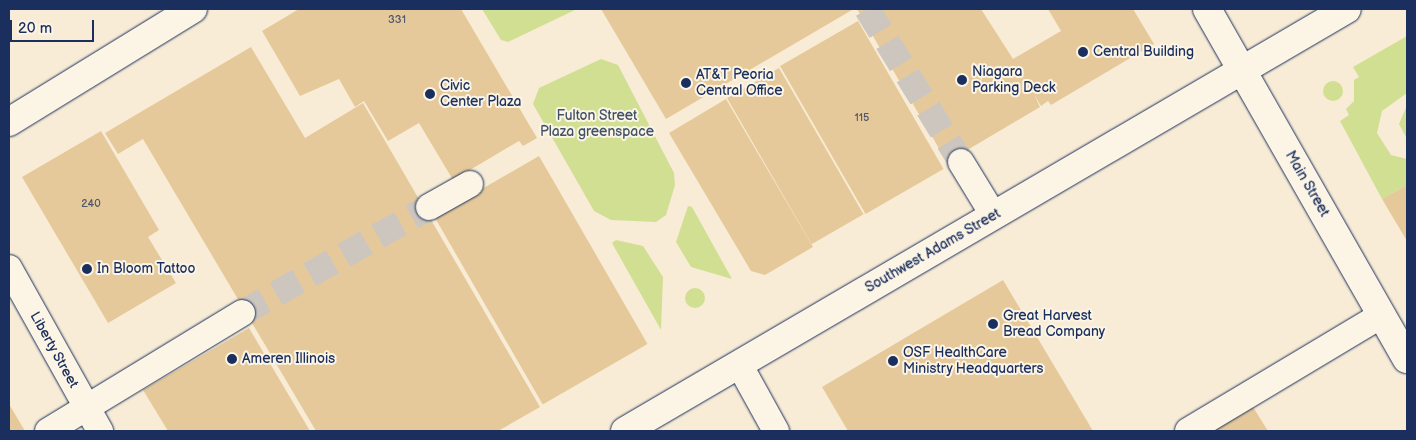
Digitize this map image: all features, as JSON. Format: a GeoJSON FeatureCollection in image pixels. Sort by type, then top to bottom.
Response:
{"type":"FeatureCollection","features":[{"type":"Feature","properties":{"kind":"main road"},"geometry":{"type":"LineString","coordinates":[[9,122],[193,9]]}},
{"type":"Feature","properties":{"kind":"main road","name":"Main Street"},"geometry":{"type":"LineString","coordinates":[[1207,9],[1407,359]]}},
{"type":"Feature","properties":{"kind":"main road","name":"Southwest Adams Street"},"geometry":{"type":"LineString","coordinates":[[625,431],[1347,9]]}},
{"type":"Feature","properties":{"kind":"street"},"geometry":{"type":"LineString","coordinates":[[961,162],[994,216]]}},
{"type":"Feature","properties":{"kind":"street"},"geometry":{"type":"LineString","coordinates":[[429,207],[470,184]]}},
{"type":"Feature","properties":{"kind":"street","name":"Liberty Street"},"geometry":{"type":"LineString","coordinates":[[9,268],[100,431]]}},
{"type":"Feature","properties":{"kind":"street"},"geometry":{"type":"LineString","coordinates":[[48,431],[242,313]]}},
{"type":"Feature","properties":{"kind":"street"},"geometry":{"type":"LineString","coordinates":[[1188,431],[1382,315]]}},
{"type":"Feature","properties":{"kind":"street"},"geometry":{"type":"LineString","coordinates":[[739,364],[776,431]]}},
{"type":"Feature","properties":{"kind":"green space"},"geometry":{"type":"Polygon","coordinates":[[[482,9],[577,9],[508,42],[501,40],[482,9]]]}},
{"type":"Feature","properties":{"kind":"green space"},"geometry":{"type":"Polygon","coordinates":[[[1407,36],[1407,93],[1382,111],[1377,133],[1391,155],[1407,159],[1407,185],[1382,199],[1340,121],[1349,115],[1346,109],[1354,101],[1354,80],[1359,77],[1353,67],[1407,36]]]}},
{"type":"Feature","properties":{"kind":"green space","name":"Fulton Street Plaza greenspace"},"geometry":{"type":"Polygon","coordinates":[[[601,59],[618,65],[674,173],[675,185],[666,215],[656,222],[611,220],[594,211],[533,104],[539,88],[601,59]]]}},
{"type":"Feature","properties":{"kind":"green space"},"geometry":{"type":"Polygon","coordinates":[[[1333,81],[1340,84],[1343,91],[1340,98],[1333,101],[1326,98],[1323,91],[1326,84],[1333,81]]]}},
{"type":"Feature","properties":{"kind":"green space"},"geometry":{"type":"Polygon","coordinates":[[[1407,105],[1407,139],[1399,124],[1407,105]]]}},
{"type":"Feature","properties":{"kind":"green space"},"geometry":{"type":"Polygon","coordinates":[[[688,206],[692,207],[732,279],[691,267],[676,242],[688,206]]]}},
{"type":"Feature","properties":{"kind":"green space"},"geometry":{"type":"Polygon","coordinates":[[[616,240],[643,246],[663,277],[661,330],[612,243],[616,240]]]}},
{"type":"Feature","properties":{"kind":"green space"},"geometry":{"type":"Polygon","coordinates":[[[695,288],[702,291],[705,298],[702,305],[695,308],[688,305],[685,298],[688,291],[695,288]]]}},
{"type":"Feature","properties":{"kind":"building","name":"Civic Center Plaza"},"geometry":{"type":"Polygon","coordinates":[[[299,9],[461,9],[537,138],[523,146],[519,141],[453,180],[419,123],[388,141],[364,101],[355,107],[339,79],[300,96],[262,31],[299,9]]]}},
{"type":"Feature","properties":{"kind":"building","name":"AT&T Peoria Central Office"},"geometry":{"type":"Polygon","coordinates":[[[601,9],[851,9],[852,10],[666,119],[601,9]]]}},
{"type":"Feature","properties":{"kind":"building","name":"Niagara Parking Deck"},"geometry":{"type":"Polygon","coordinates":[[[857,9],[981,9],[1013,59],[1061,31],[1048,9],[1133,9],[1154,44],[1051,105],[1048,101],[1041,106],[1034,94],[1040,107],[947,162],[857,9]]]}},
{"type":"Feature","properties":{"kind":"building"},"geometry":{"type":"Polygon","coordinates":[[[858,21],[944,169],[866,214],[780,66],[858,21]]]}},
{"type":"Feature","properties":{"kind":"building"},"geometry":{"type":"Polygon","coordinates":[[[251,47],[305,138],[363,103],[540,407],[498,431],[316,431],[143,139],[118,154],[105,133],[251,47]]]}},
{"type":"Feature","properties":{"kind":"building"},"geometry":{"type":"Polygon","coordinates":[[[779,68],[864,214],[812,244],[727,98],[779,68]]]}},
{"type":"Feature","properties":{"kind":"building"},"geometry":{"type":"Polygon","coordinates":[[[726,99],[813,247],[765,275],[751,271],[669,133],[726,99]]]}},
{"type":"Feature","properties":{"kind":"building"},"geometry":{"type":"Polygon","coordinates":[[[101,131],[159,230],[148,237],[176,283],[108,323],[22,177],[101,131]]]}},
{"type":"Feature","properties":{"kind":"building"},"geometry":{"type":"Polygon","coordinates":[[[539,156],[648,344],[543,404],[434,217],[539,156]]]}},
{"type":"Feature","properties":{"kind":"building"},"geometry":{"type":"Polygon","coordinates":[[[1407,185],[1407,241],[1382,199],[1407,185]]]}},
{"type":"Feature","properties":{"kind":"building"},"geometry":{"type":"Polygon","coordinates":[[[1003,280],[1093,431],[848,431],[822,387],[1003,280]]]}},
{"type":"Feature","properties":{"kind":"building","name":"Ameren Illinois"},"geometry":{"type":"Polygon","coordinates":[[[249,328],[310,431],[168,431],[143,390],[249,328]]]}},
{"type":"Feature","properties":{"kind":"building"},"geometry":{"type":"Polygon","coordinates":[[[9,404],[25,431],[9,431],[9,404]]]}},
{"type":"Feature","properties":{"kind":"building"},"geometry":{"type":"Polygon","coordinates":[[[1253,407],[1268,431],[1211,431],[1253,407]]]}},
{"type":"Feature","properties":{"kind":"tunnel"},"geometry":{"type":"LineString","coordinates":[[867,9],[961,162]]}},
{"type":"Feature","properties":{"kind":"tunnel"},"geometry":{"type":"LineString","coordinates":[[242,313],[429,207]]}},
{"type":"Feature","properties":{"kind":"place","name":"Central Building"},"geometry":{"type":"Point","coordinates":[1083,52]}},
{"type":"Feature","properties":{"kind":"place","name":"Niagara Parking Deck"},"geometry":{"type":"Point","coordinates":[962,80]}},
{"type":"Feature","properties":{"kind":"place","name":"AT&T Peoria Central Office"},"geometry":{"type":"Point","coordinates":[686,83]}},
{"type":"Feature","properties":{"kind":"place","name":"Civic Center Plaza"},"geometry":{"type":"Point","coordinates":[430,94]}},
{"type":"Feature","properties":{"kind":"place","name":"In Bloom Tattoo"},"geometry":{"type":"Point","coordinates":[87,269]}},
{"type":"Feature","properties":{"kind":"place","name":"Great Harvest Bread Company"},"geometry":{"type":"Point","coordinates":[993,324]}},
{"type":"Feature","properties":{"kind":"place","name":"Ameren Illinois"},"geometry":{"type":"Point","coordinates":[232,359]}},
{"type":"Feature","properties":{"kind":"place","name":"OSF HealthCare Ministry Headquarters"},"geometry":{"type":"Point","coordinates":[893,361]}}]}
